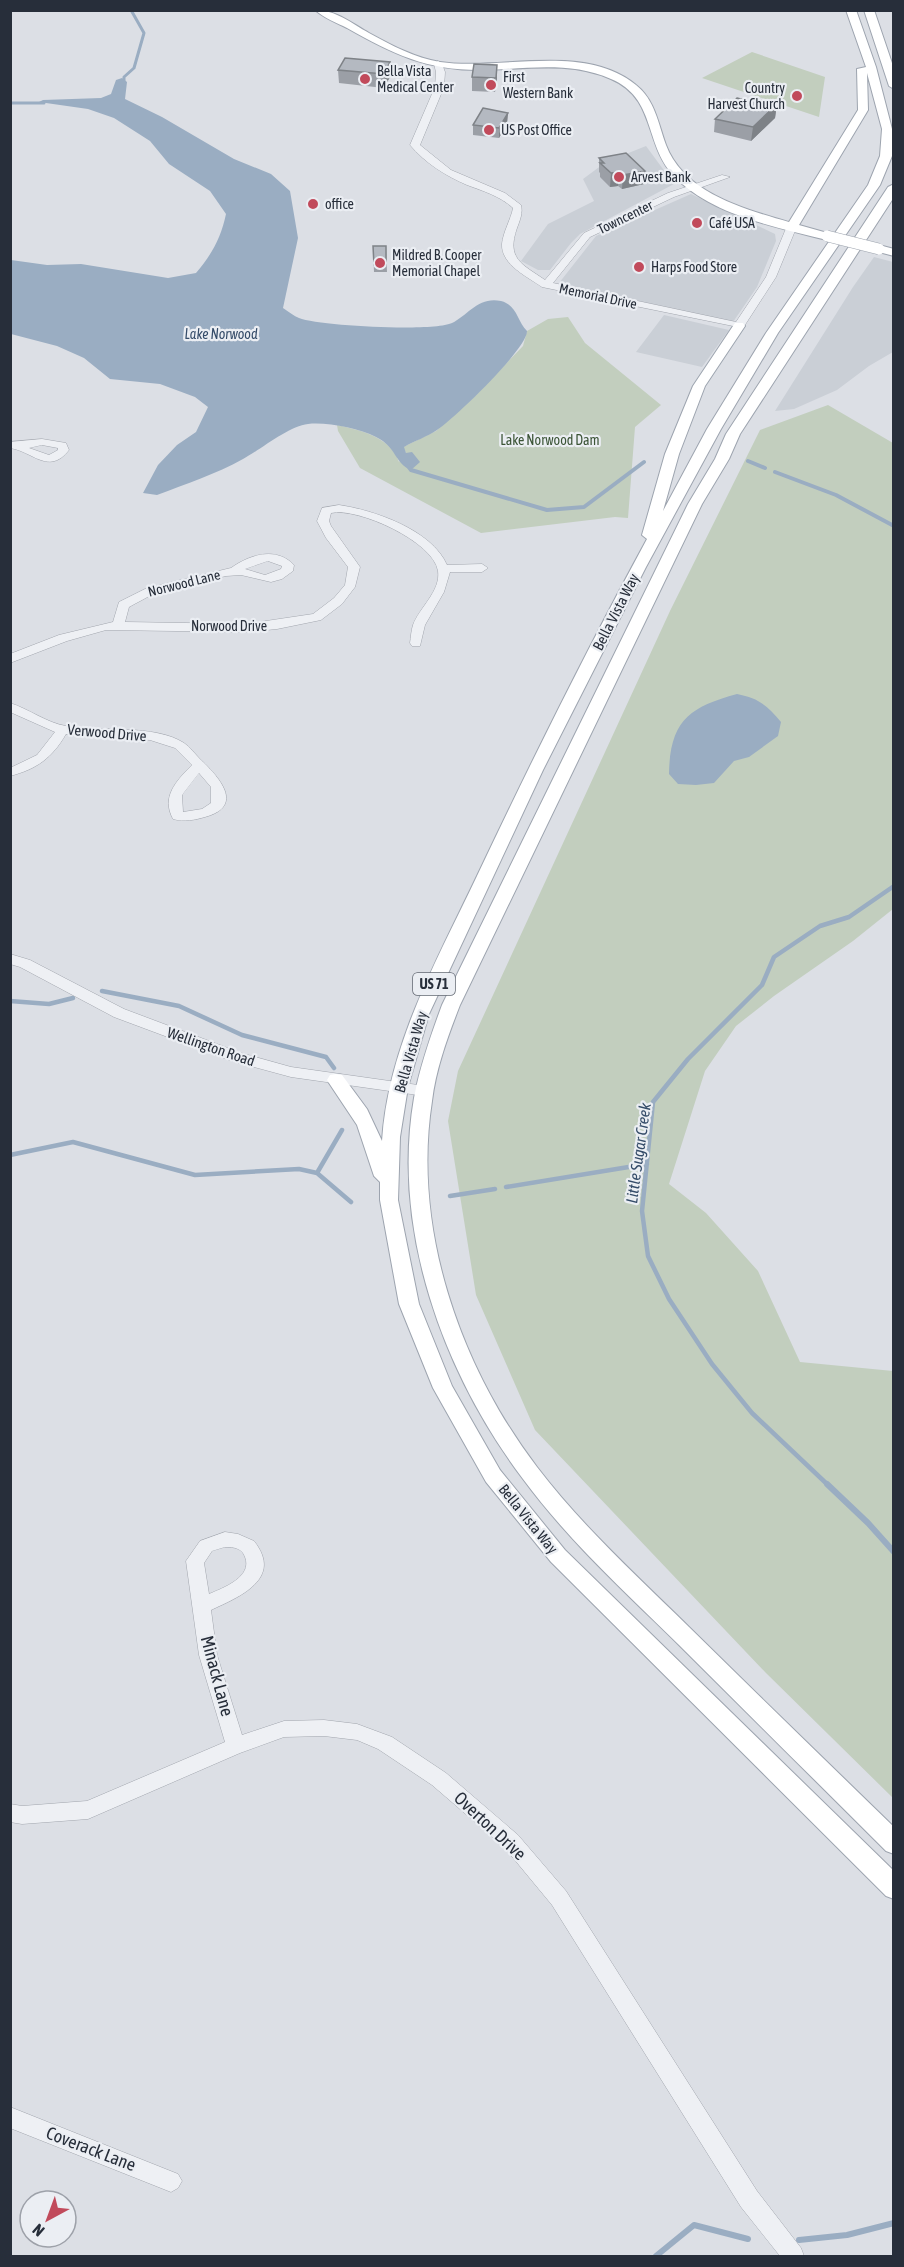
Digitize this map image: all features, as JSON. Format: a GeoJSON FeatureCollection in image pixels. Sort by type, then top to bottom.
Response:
{"type":"FeatureCollection","features":[{"type":"Feature","properties":{"kind":"main road"},"geometry":{"type":"LineString","coordinates":[[321,10],[396,52],[438,64],[462,66],[536,62],[568,63],[603,71],[643,95],[651,108],[661,146],[677,172],[696,188],[748,213],[894,253]]}},
{"type":"Feature","properties":{"kind":"main road","name":"Bella Vista Way"},"geometry":{"type":"LineString","coordinates":[[851,10],[871,67],[886,129],[886,156],[874,185],[772,333],[714,429],[639,567],[535,770],[420,1014],[399,1087],[391,1137],[389,1200],[409,1304],[443,1388],[493,1476],[558,1556],[894,1888]]}},
{"type":"Feature","properties":{"kind":"main road"},"geometry":{"type":"LineString","coordinates":[[870,10],[894,86]]}},
{"type":"Feature","properties":{"kind":"main road"},"geometry":{"type":"LineString","coordinates":[[792,226],[862,110],[864,92],[859,38]]}},
{"type":"Feature","properties":{"kind":"main road","name":"Bella Vista Way"},"geometry":{"type":"LineString","coordinates":[[894,187],[733,434],[722,459],[695,504],[451,1005],[436,1044],[425,1091],[421,1112],[418,1171],[421,1210],[428,1252],[446,1317],[474,1381],[512,1447],[563,1513],[611,1563],[894,1843]]}},
{"type":"Feature","properties":{"kind":"main road"},"geometry":{"type":"LineString","coordinates":[[748,213],[781,216],[795,211],[807,201]]}},
{"type":"Feature","properties":{"kind":"main road"},"geometry":{"type":"LineString","coordinates":[[842,269],[869,241],[894,204]]}},
{"type":"Feature","properties":{"kind":"main road"},"geometry":{"type":"LineString","coordinates":[[639,567],[672,454],[699,386],[739,326]]}},
{"type":"Feature","properties":{"kind":"main road"},"geometry":{"type":"LineString","coordinates":[[336,1080],[356,1104],[375,1141],[389,1200]]}},
{"type":"Feature","properties":{"kind":"street","name":"Memorial Drive"},"geometry":{"type":"LineString","coordinates":[[438,64],[441,71],[437,96],[422,125],[416,145],[424,156],[452,175],[508,197],[518,207],[507,243],[509,255],[518,266],[546,285],[739,326]]}},
{"type":"Feature","properties":{"kind":"street","name":"Towncenter"},"geometry":{"type":"LineString","coordinates":[[546,285],[587,235],[646,206],[724,177]]}},
{"type":"Feature","properties":{"kind":"street"},"geometry":{"type":"LineString","coordinates":[[739,326],[771,278],[792,226]]}},
{"type":"Feature","properties":{"kind":"street","name":"Norwood Drive"},"geometry":{"type":"LineString","coordinates":[[10,659],[63,638],[105,626],[246,628],[277,626],[317,617],[338,601],[351,585],[354,567],[322,520],[331,509],[341,507],[369,515],[404,531],[435,553],[444,569]]}},
{"type":"Feature","properties":{"kind":"street"},"geometry":{"type":"LineString","coordinates":[[416,643],[419,625],[443,580],[444,569],[482,568]]}},
{"type":"Feature","properties":{"kind":"street","name":"Norwood Lane"},"geometry":{"type":"LineString","coordinates":[[118,626],[123,605],[135,596],[156,588],[234,571]]}},
{"type":"Feature","properties":{"kind":"street","name":"Verwood Drive"},"geometry":{"type":"LineString","coordinates":[[10,707],[62,730],[151,736],[179,745],[199,765]]}},
{"type":"Feature","properties":{"kind":"street"},"geometry":{"type":"LineString","coordinates":[[10,772],[38,763],[49,753],[62,730]]}},
{"type":"Feature","properties":{"kind":"street","name":"Wellington Road"},"geometry":{"type":"LineString","coordinates":[[10,959],[44,973],[119,1013],[179,1037],[248,1060],[291,1072],[336,1080],[425,1091]]}},
{"type":"Feature","properties":{"kind":"street","name":"Minack Lane"},"geometry":{"type":"LineString","coordinates":[[202,1606],[207,1655],[236,1746]]}},
{"type":"Feature","properties":{"kind":"street","name":"Overton Drive"},"geometry":{"type":"LineString","coordinates":[[10,1813],[22,1815],[88,1810],[236,1746],[284,1730],[324,1728],[357,1732],[385,1743],[439,1779],[511,1841],[559,1898],[749,2199],[793,2256]]}},
{"type":"Feature","properties":{"kind":"street","name":"Coverack Lane"},"geometry":{"type":"LineString","coordinates":[[10,2117],[171,2181]]}},
{"type":"Feature","properties":{"kind":"shaded area"},"geometry":{"type":"Polygon","coordinates":[[[646,146],[674,184],[580,234],[550,270],[538,270],[521,261],[548,224],[594,201],[583,179],[606,162],[646,146]]]}},
{"type":"Feature","properties":{"kind":"shaded area"},"geometry":{"type":"Polygon","coordinates":[[[691,194],[775,234],[776,241],[757,287],[733,322],[559,283],[596,236],[691,194]]]}},
{"type":"Feature","properties":{"kind":"shaded area"},"geometry":{"type":"Polygon","coordinates":[[[874,257],[893,262],[893,352],[869,366],[837,390],[794,409],[775,411],[853,287],[874,257]]]}},
{"type":"Feature","properties":{"kind":"shaded area"},"geometry":{"type":"Polygon","coordinates":[[[664,315],[729,330],[702,367],[636,352],[664,315]]]}},
{"type":"Feature","properties":{"kind":"green space"},"geometry":{"type":"Polygon","coordinates":[[[752,52],[825,77],[819,117],[702,78],[752,52]]]}},
{"type":"Feature","properties":{"kind":"green space","name":"Lake Norwood Dam"},"geometry":{"type":"Polygon","coordinates":[[[568,317],[585,343],[661,405],[635,427],[628,518],[615,517],[481,533],[360,468],[338,431],[337,425],[374,436],[389,446],[399,462],[406,453],[403,447],[436,431],[472,399],[523,346],[527,331],[548,319],[568,317]]]}},
{"type":"Feature","properties":{"kind":"green space"},"geometry":{"type":"Polygon","coordinates":[[[828,405],[893,443],[893,909],[736,1026],[705,1071],[669,1184],[706,1213],[758,1271],[800,1362],[893,1371],[893,1798],[766,1673],[535,1430],[476,1295],[448,1121],[458,1071],[670,611],[760,430],[828,405]]]}},
{"type":"Feature","properties":{"kind":"water","name":"Lake Norwood"},"geometry":{"type":"Polygon","coordinates":[[[122,78],[127,82],[125,99],[162,117],[234,159],[271,174],[290,191],[298,238],[283,308],[295,316],[311,321],[351,325],[423,327],[452,323],[486,301],[501,301],[514,310],[527,331],[524,340],[489,383],[446,423],[404,447],[406,453],[412,452],[420,462],[411,470],[401,463],[388,445],[376,437],[342,426],[308,424],[292,429],[243,459],[212,474],[157,495],[143,493],[158,465],[177,445],[196,432],[208,407],[195,397],[160,384],[110,379],[84,358],[57,346],[11,334],[11,260],[47,265],[81,264],[168,278],[196,273],[219,238],[226,214],[210,191],[169,164],[150,141],[114,118],[88,109],[39,102],[101,98],[111,94],[116,80],[122,78]]]}},
{"type":"Feature","properties":{"kind":"water"},"geometry":{"type":"Polygon","coordinates":[[[737,694],[762,703],[771,711],[781,722],[778,736],[749,757],[734,761],[714,783],[678,784],[669,774],[673,741],[678,729],[695,711],[737,694]]]}},
{"type":"Feature","properties":{"kind":"building"},"geometry":{"type":"Polygon","coordinates":[[[345,58],[390,62],[384,74],[338,70],[345,58]]]}},
{"type":"Feature","properties":{"kind":"building"},"geometry":{"type":"Polygon","coordinates":[[[474,64],[497,65],[496,78],[472,77],[474,64]]]}},
{"type":"Feature","properties":{"kind":"building"},"geometry":{"type":"Polygon","coordinates":[[[737,98],[748,101],[751,98],[777,104],[753,127],[715,119],[737,98]]]}},
{"type":"Feature","properties":{"kind":"building"},"geometry":{"type":"Polygon","coordinates":[[[483,108],[508,113],[499,128],[473,125],[483,108]]]}},
{"type":"Feature","properties":{"kind":"building"},"geometry":{"type":"Polygon","coordinates":[[[626,153],[645,171],[623,175],[619,172],[611,173],[600,163],[604,163],[599,158],[626,153]]]}},
{"type":"Feature","properties":{"kind":"building"},"geometry":{"type":"Polygon","coordinates":[[[373,246],[386,246],[386,265],[374,265],[373,246]]]}},
{"type":"Feature","properties":{"kind":"waterway"},"geometry":{"type":"LineString","coordinates":[[124,85],[124,77],[134,68],[144,33],[131,10]]}},
{"type":"Feature","properties":{"kind":"waterway"},"geometry":{"type":"LineString","coordinates":[[10,103],[44,103]]}},
{"type":"Feature","properties":{"kind":"waterway"},"geometry":{"type":"LineString","coordinates":[[748,461],[765,468]]}},
{"type":"Feature","properties":{"kind":"waterway"},"geometry":{"type":"LineString","coordinates":[[408,466],[411,470],[547,510],[584,507],[644,462]]}},
{"type":"Feature","properties":{"kind":"waterway"},"geometry":{"type":"LineString","coordinates":[[775,472],[836,495],[894,526]]}},
{"type":"Feature","properties":{"kind":"waterway","name":"Little Sugar Creek"},"geometry":{"type":"LineString","coordinates":[[647,1164],[653,1102],[688,1059],[762,985],[774,957],[820,926],[849,917],[894,886]]}},
{"type":"Feature","properties":{"kind":"waterway"},"geometry":{"type":"LineString","coordinates":[[102,991],[179,1006],[242,1035],[326,1057],[334,1068]]}},
{"type":"Feature","properties":{"kind":"waterway"},"geometry":{"type":"LineString","coordinates":[[10,1001],[49,1004],[73,998]]}},
{"type":"Feature","properties":{"kind":"waterway"},"geometry":{"type":"LineString","coordinates":[[317,1173],[342,1130]]}},
{"type":"Feature","properties":{"kind":"waterway"},"geometry":{"type":"LineString","coordinates":[[10,1155],[73,1142],[195,1175],[299,1169],[317,1173]]}},
{"type":"Feature","properties":{"kind":"waterway"},"geometry":{"type":"LineString","coordinates":[[506,1187],[647,1164]]}},
{"type":"Feature","properties":{"kind":"waterway","name":"Little Sugar Creek"},"geometry":{"type":"LineString","coordinates":[[647,1164],[642,1211],[648,1256],[669,1299],[712,1364],[752,1413],[828,1485]]}},
{"type":"Feature","properties":{"kind":"waterway"},"geometry":{"type":"LineString","coordinates":[[317,1173],[351,1202]]}},
{"type":"Feature","properties":{"kind":"waterway"},"geometry":{"type":"LineString","coordinates":[[450,1196],[495,1189]]}},
{"type":"Feature","properties":{"kind":"waterway","name":"Little Sugar Creek"},"geometry":{"type":"LineString","coordinates":[[827,1484],[868,1523],[894,1552]]}},
{"type":"Feature","properties":{"kind":"waterway"},"geometry":{"type":"LineString","coordinates":[[799,2240],[847,2235],[894,2223]]}},
{"type":"Feature","properties":{"kind":"waterway"},"geometry":{"type":"LineString","coordinates":[[656,2256],[694,2225],[748,2239]]}},
{"type":"Feature","properties":{"kind":"place","name":"Bella Vista Medical Center"},"geometry":{"type":"Point","coordinates":[365,79]}},
{"type":"Feature","properties":{"kind":"place","name":"First Western Bank"},"geometry":{"type":"Point","coordinates":[491,85]}},
{"type":"Feature","properties":{"kind":"place","name":"Country Harvest Church"},"geometry":{"type":"Point","coordinates":[797,96]}},
{"type":"Feature","properties":{"kind":"place","name":"US Post Office"},"geometry":{"type":"Point","coordinates":[489,130]}},
{"type":"Feature","properties":{"kind":"place","name":"Arvest Bank"},"geometry":{"type":"Point","coordinates":[619,177]}},
{"type":"Feature","properties":{"kind":"place","name":"office"},"geometry":{"type":"Point","coordinates":[313,204]}},
{"type":"Feature","properties":{"kind":"place","name":"Café USA"},"geometry":{"type":"Point","coordinates":[697,223]}},
{"type":"Feature","properties":{"kind":"place","name":"Mildred B. Cooper Memorial Chapel"},"geometry":{"type":"Point","coordinates":[380,263]}},
{"type":"Feature","properties":{"kind":"place","name":"Harps Food Store"},"geometry":{"type":"Point","coordinates":[639,267]}}]}
